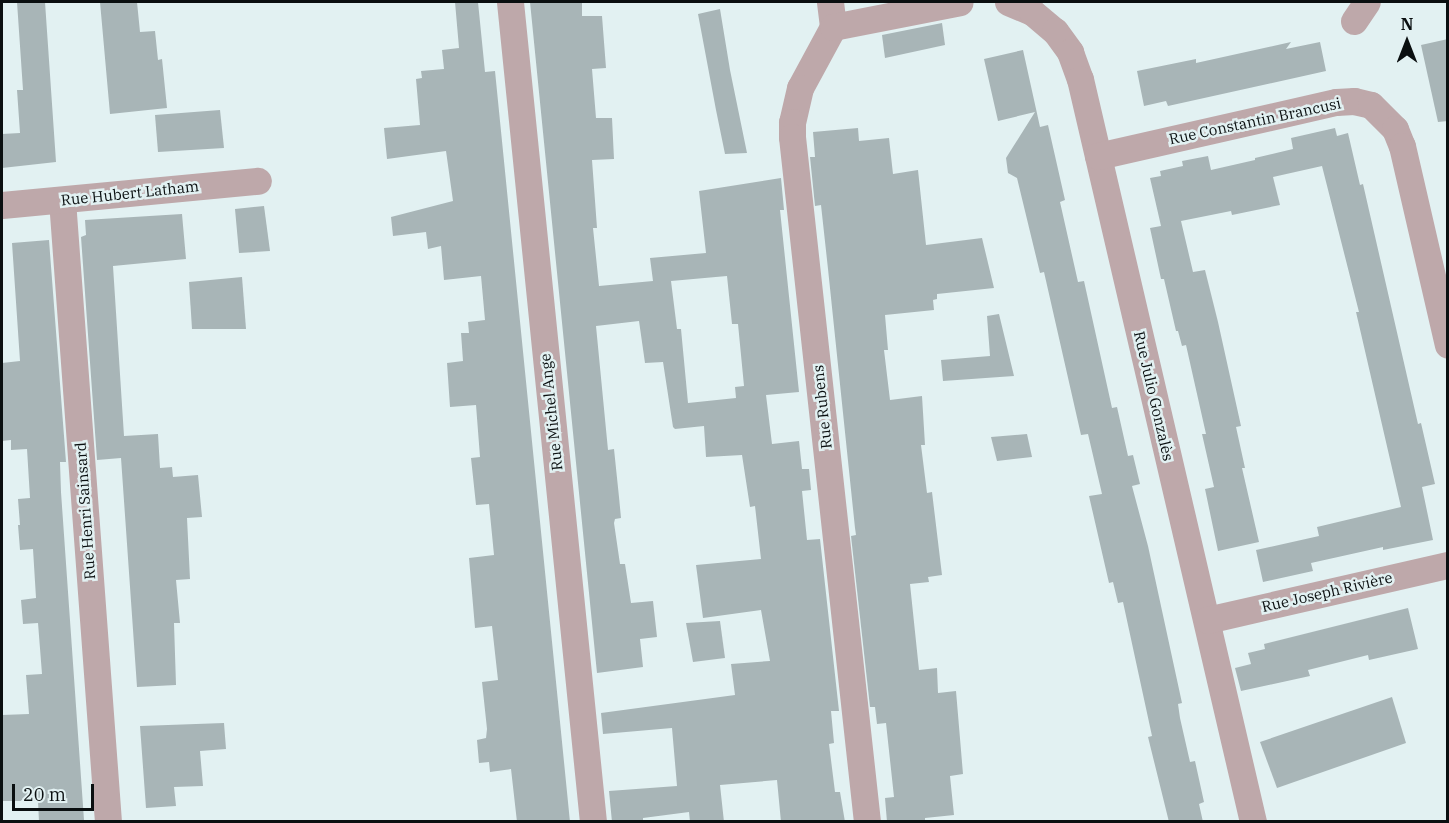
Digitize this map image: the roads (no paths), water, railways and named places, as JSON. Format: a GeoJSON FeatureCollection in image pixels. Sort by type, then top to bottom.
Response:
{"type":"FeatureCollection","features":[{"type":"Feature","properties":{"kind":"street","name":"Rue Michel Ange"},"geometry":{"type":"LineString","coordinates":[[510,2],[593,822]]}},
{"type":"Feature","properties":{"kind":"street"},"geometry":{"type":"LineString","coordinates":[[832,14],[960,2]]}},
{"type":"Feature","properties":{"kind":"street","name":"Rue Julio Gonzalès"},"geometry":{"type":"LineString","coordinates":[[1008,2],[1021,6],[1044,21],[1070,52],[1080,79],[1252,822]]}},
{"type":"Feature","properties":{"kind":"street","name":"Rue Rubens"},"geometry":{"type":"LineString","coordinates":[[832,14],[800,88],[792,122],[792,137],[867,822]]}},
{"type":"Feature","properties":{"kind":"street","name":"Rue Constantin Brancusi"},"geometry":{"type":"LineString","coordinates":[[1098,156],[1336,102],[1354,101],[1371,105],[1395,129],[1402,146],[1448,345]]}},
{"type":"Feature","properties":{"kind":"street","name":"Rue Hubert Latham"},"geometry":{"type":"LineString","coordinates":[[2,205],[258,181]]}},
{"type":"Feature","properties":{"kind":"street","name":"Rue Henri Sainsard"},"geometry":{"type":"LineString","coordinates":[[62,200],[108,822]]}},
{"type":"Feature","properties":{"kind":"street","name":"Rue Joseph Rivière"},"geometry":{"type":"LineString","coordinates":[[1207,620],[1448,565]]}}]}
